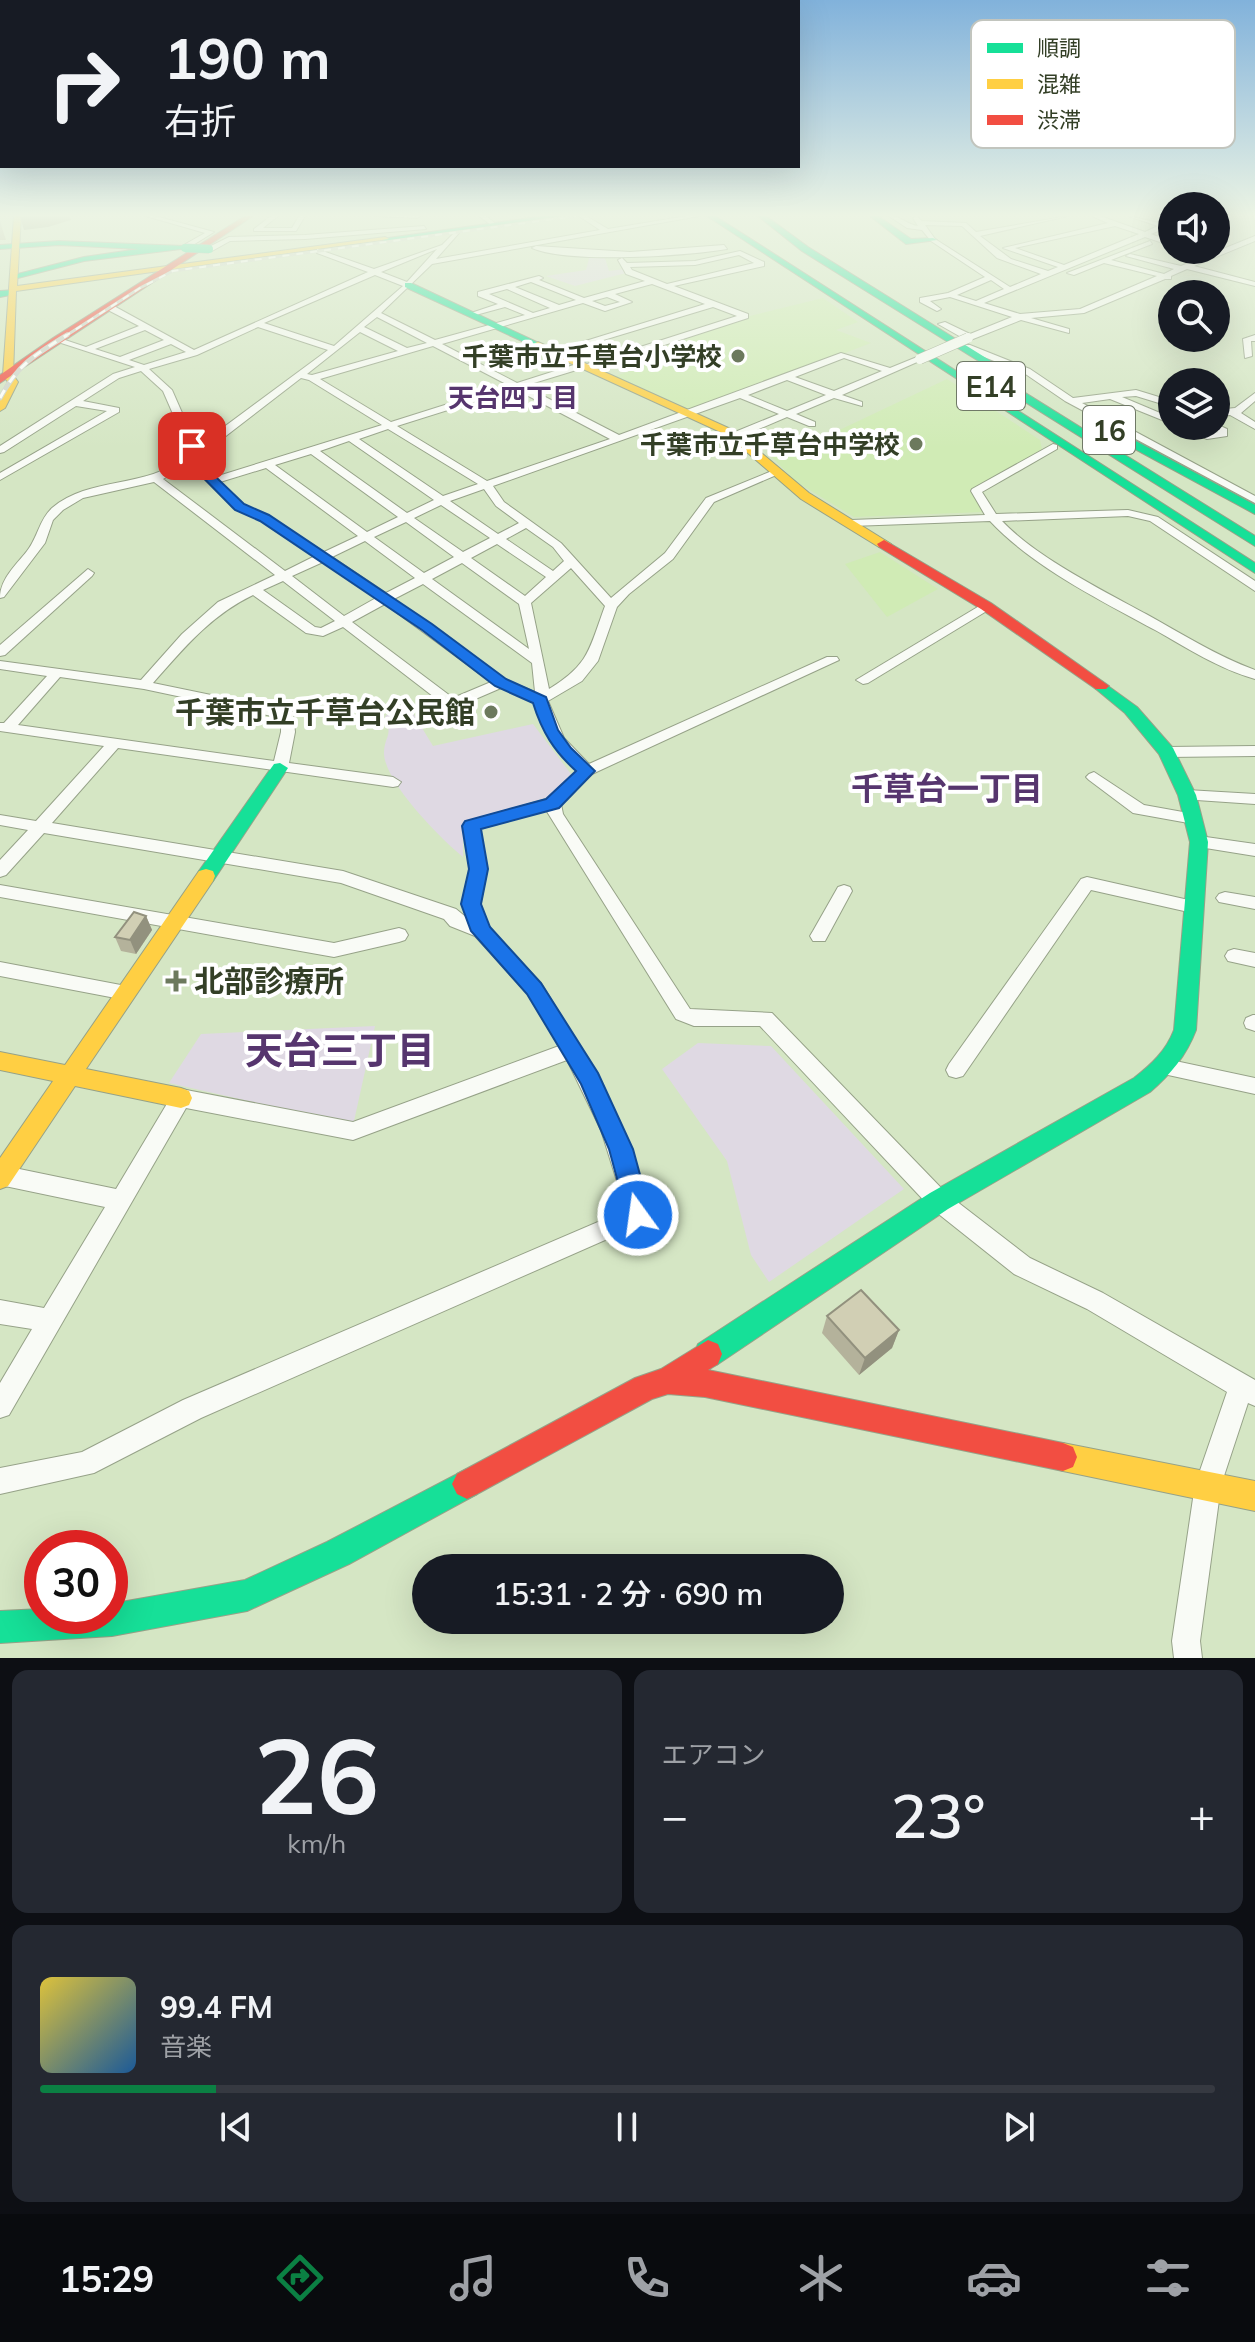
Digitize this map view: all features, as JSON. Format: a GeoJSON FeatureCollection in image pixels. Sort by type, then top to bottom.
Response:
{"type":"FeatureCollection","features":[{"type":"Feature","properties":{"kind":"main road"},"geometry":{"type":"LineString","coordinates":[[3,379],[7,293]]}},
{"type":"Feature","properties":{"kind":"main road"},"geometry":{"type":"LineString","coordinates":[[3,379],[56,340],[130,293]]}},
{"type":"Feature","properties":{"kind":"main road"},"geometry":{"type":"LineString","coordinates":[[0,1627],[112,1620],[247,1595],[338,1553],[645,1388],[668,1380],[939,1201],[1142,1085],[1166,1067],[1179,1051],[1185,1030],[1199,842],[1187,795],[1167,752],[1131,710],[1098,683],[986,606],[805,496],[734,436],[426,293]]}},
{"type":"Feature","properties":{"kind":"main road","name":"16"},"geometry":{"type":"LineString","coordinates":[[830,293],[1255,569]]}},
{"type":"Feature","properties":{"kind":"main road","name":"E14"},"geometry":{"type":"LineString","coordinates":[[845,293],[1255,558]]}},
{"type":"Feature","properties":{"kind":"main road","name":"E14"},"geometry":{"type":"LineString","coordinates":[[860,293],[1255,542]]}},
{"type":"Feature","properties":{"kind":"main road","name":"16"},"geometry":{"type":"LineString","coordinates":[[883,293],[968,341],[988,361],[1255,510]]}},
{"type":"Feature","properties":{"kind":"main road"},"geometry":{"type":"LineString","coordinates":[[988,361],[992,367],[1255,528]]}},
{"type":"Feature","properties":{"kind":"main road"},"geometry":{"type":"LineString","coordinates":[[0,408],[13,382],[3,379]]}},
{"type":"Feature","properties":{"kind":"main road"},"geometry":{"type":"LineString","coordinates":[[1,1176],[280,768]]}},
{"type":"Feature","properties":{"kind":"main road"},"geometry":{"type":"LineString","coordinates":[[0,1061],[181,1098]]}},
{"type":"Feature","properties":{"kind":"main road"},"geometry":{"type":"LineString","coordinates":[[668,1380],[705,1383],[1255,1496]]}},
{"type":"Feature","properties":{"kind":"street"},"geometry":{"type":"LineString","coordinates":[[0,450],[77,403],[108,380],[140,366],[194,353],[322,293]]}},
{"type":"Feature","properties":{"kind":"street"},"geometry":{"type":"LineString","coordinates":[[0,594],[39,543],[48,519],[59,508],[88,493],[156,478],[190,459],[220,433],[306,376],[398,293]]}},
{"type":"Feature","properties":{"kind":"street"},"geometry":{"type":"LineString","coordinates":[[483,293],[481,294],[532,315]]}},
{"type":"Feature","properties":{"kind":"street"},"geometry":{"type":"LineString","coordinates":[[523,293],[558,308]]}},
{"type":"Feature","properties":{"kind":"street"},"geometry":{"type":"LineString","coordinates":[[306,376],[405,351],[496,325],[558,308],[583,301],[607,294],[628,302],[605,309],[583,301],[564,293]]}},
{"type":"Feature","properties":{"kind":"street"},"geometry":{"type":"LineString","coordinates":[[213,481],[745,316],[685,293]]}},
{"type":"Feature","properties":{"kind":"street"},"geometry":{"type":"LineString","coordinates":[[937,309],[923,300],[954,293]]}},
{"type":"Feature","properties":{"kind":"street"},"geometry":{"type":"LineString","coordinates":[[977,303],[999,293]]}},
{"type":"Feature","properties":{"kind":"street"},"geometry":{"type":"LineString","coordinates":[[992,308],[1027,293]]}},
{"type":"Feature","properties":{"kind":"street"},"geometry":{"type":"LineString","coordinates":[[734,436],[1022,316],[1081,311],[1126,293]]}},
{"type":"Feature","properties":{"kind":"street"},"geometry":{"type":"LineString","coordinates":[[950,295],[1066,331]]}},
{"type":"Feature","properties":{"kind":"street"},"geometry":{"type":"LineString","coordinates":[[472,314],[506,304]]}},
{"type":"Feature","properties":{"kind":"street"},"geometry":{"type":"LineString","coordinates":[[554,352],[713,304]]}},
{"type":"Feature","properties":{"kind":"street"},"geometry":{"type":"LineString","coordinates":[[109,307],[194,353]]}},
{"type":"Feature","properties":{"kind":"street"},"geometry":{"type":"LineString","coordinates":[[376,313],[616,438]]}},
{"type":"Feature","properties":{"kind":"street"},"geometry":{"type":"LineString","coordinates":[[258,324],[335,349]]}},
{"type":"Feature","properties":{"kind":"street"},"geometry":{"type":"LineString","coordinates":[[942,324],[1027,371],[1071,401],[1255,500]]}},
{"type":"Feature","properties":{"kind":"street"},"geometry":{"type":"LineString","coordinates":[[88,349],[147,326]]}},
{"type":"Feature","properties":{"kind":"street"},"geometry":{"type":"LineString","coordinates":[[359,328],[405,351]]}},
{"type":"Feature","properties":{"kind":"street"},"geometry":{"type":"LineString","coordinates":[[1248,356],[1247,339],[1255,338]]}},
{"type":"Feature","properties":{"kind":"street"},"geometry":{"type":"LineString","coordinates":[[56,340],[140,366],[167,390],[192,446],[190,459]]}},
{"type":"Feature","properties":{"kind":"street"},"geometry":{"type":"LineString","coordinates":[[120,360],[173,340]]}},
{"type":"Feature","properties":{"kind":"street"},"geometry":{"type":"LineString","coordinates":[[144,685],[187,637],[222,605],[443,500],[690,414],[844,355],[890,371]]}},
{"type":"Feature","properties":{"kind":"street"},"geometry":{"type":"LineString","coordinates":[[306,376],[486,485],[500,504],[557,545],[611,606]]}},
{"type":"Feature","properties":{"kind":"street"},"geometry":{"type":"LineString","coordinates":[[787,377],[859,404]]}},
{"type":"Feature","properties":{"kind":"street"},"geometry":{"type":"LineString","coordinates":[[1071,401],[1146,394],[1158,399]]}},
{"type":"Feature","properties":{"kind":"street"},"geometry":{"type":"LineString","coordinates":[[740,395],[812,424]]}},
{"type":"Feature","properties":{"kind":"street"},"geometry":{"type":"LineString","coordinates":[[1112,396],[1158,415]]}},
{"type":"Feature","properties":{"kind":"street"},"geometry":{"type":"LineString","coordinates":[[1232,412],[1254,400]]}},
{"type":"Feature","properties":{"kind":"street"},"geometry":{"type":"LineString","coordinates":[[0,477],[116,410],[77,403]]}},
{"type":"Feature","properties":{"kind":"street"},"geometry":{"type":"LineString","coordinates":[[1232,412],[1255,426]]}},
{"type":"Feature","properties":{"kind":"street"},"geometry":{"type":"LineString","coordinates":[[351,438],[552,576]]}},
{"type":"Feature","properties":{"kind":"street"},"geometry":{"type":"LineString","coordinates":[[1053,447],[976,491],[992,517],[1009,535],[1085,586],[1224,663],[1255,675]]}},
{"type":"Feature","properties":{"kind":"street"},"geometry":{"type":"LineString","coordinates":[[312,450],[525,602],[535,660],[544,686],[541,700],[550,730],[565,751],[587,771]]}},
{"type":"Feature","properties":{"kind":"street"},"geometry":{"type":"LineString","coordinates":[[190,459],[239,507],[264,518],[325,558],[427,627],[501,683],[541,700]]}},
{"type":"Feature","properties":{"kind":"street"},"geometry":{"type":"LineString","coordinates":[[0,463],[16,467]]}},
{"type":"Feature","properties":{"kind":"street"},"geometry":{"type":"LineString","coordinates":[[267,464],[535,660]]}},
{"type":"Feature","properties":{"kind":"street"},"geometry":{"type":"LineString","coordinates":[[541,700],[577,678],[591,661],[611,606],[669,556],[710,500],[776,473]]}},
{"type":"Feature","properties":{"kind":"street"},"geometry":{"type":"LineString","coordinates":[[156,478],[452,704],[501,683]]}},
{"type":"Feature","properties":{"kind":"street"},"geometry":{"type":"LineString","coordinates":[[851,523],[1111,512],[1141,515],[1154,519],[1255,587]]}},
{"type":"Feature","properties":{"kind":"street"},"geometry":{"type":"LineString","coordinates":[[254,590],[311,630],[323,632],[527,523]]}},
{"type":"Feature","properties":{"kind":"street"},"geometry":{"type":"LineString","coordinates":[[525,602],[571,561]]}},
{"type":"Feature","properties":{"kind":"street"},"geometry":{"type":"LineString","coordinates":[[0,652],[88,573]]}},
{"type":"Feature","properties":{"kind":"street"},"geometry":{"type":"LineString","coordinates":[[863,680],[986,606]]}},
{"type":"Feature","properties":{"kind":"street"},"geometry":{"type":"LineString","coordinates":[[0,1481],[85,1464],[192,1409],[638,1215],[621,1149],[590,1079],[534,988],[481,931],[471,904],[478,869],[471,826],[553,803],[587,771],[832,660]]}},
{"type":"Feature","properties":{"kind":"street"},"geometry":{"type":"LineString","coordinates":[[0,665],[144,685],[288,715],[288,732],[280,768]]}},
{"type":"Feature","properties":{"kind":"street"},"geometry":{"type":"LineString","coordinates":[[3,727],[57,673]]}},
{"type":"Feature","properties":{"kind":"street"},"geometry":{"type":"LineString","coordinates":[[3,727],[393,782]]}},
{"type":"Feature","properties":{"kind":"street"},"geometry":{"type":"LineString","coordinates":[[0,871],[114,744]]}},
{"type":"Feature","properties":{"kind":"street"},"geometry":{"type":"LineString","coordinates":[[1167,752],[1255,751]]}},
{"type":"Feature","properties":{"kind":"street"},"geometry":{"type":"LineString","coordinates":[[1094,777],[1139,809],[1194,819]]}},
{"type":"Feature","properties":{"kind":"street"},"geometry":{"type":"LineString","coordinates":[[1187,795],[1255,799]]}},
{"type":"Feature","properties":{"kind":"street"},"geometry":{"type":"LineString","coordinates":[[553,803],[555,814],[683,1014],[694,1018],[765,1018],[939,1201],[1022,1266],[1095,1301],[1248,1390],[1208,1485],[1186,1641],[1188,1658]]}},
{"type":"Feature","properties":{"kind":"street"},"geometry":{"type":"LineString","coordinates":[[0,820],[343,877],[450,914],[456,921],[481,931]]}},
{"type":"Feature","properties":{"kind":"street"},"geometry":{"type":"LineString","coordinates":[[1199,842],[1255,850]]}},
{"type":"Feature","properties":{"kind":"street"},"geometry":{"type":"LineString","coordinates":[[956,1070],[1087,883],[1193,907]]}},
{"type":"Feature","properties":{"kind":"street"},"geometry":{"type":"LineString","coordinates":[[0,891],[334,950],[399,935]]}},
{"type":"Feature","properties":{"kind":"street"},"geometry":{"type":"LineString","coordinates":[[819,936],[844,891]]}},
{"type":"Feature","properties":{"kind":"street"},"geometry":{"type":"LineString","coordinates":[[1225,898],[1255,903]]}},
{"type":"Feature","properties":{"kind":"street"},"geometry":{"type":"LineString","coordinates":[[1234,956],[1255,960]]}},
{"type":"Feature","properties":{"kind":"street"},"geometry":{"type":"LineString","coordinates":[[0,969],[126,993]]}},
{"type":"Feature","properties":{"kind":"street"},"geometry":{"type":"LineString","coordinates":[[0,1406],[181,1098],[353,1131],[571,1050]]}},
{"type":"Feature","properties":{"kind":"street"},"geometry":{"type":"LineString","coordinates":[[1166,1067],[1255,1086]]}},
{"type":"Feature","properties":{"kind":"street"},"geometry":{"type":"LineString","coordinates":[[1,1176],[121,1200]]}},
{"type":"Feature","properties":{"kind":"street"},"geometry":{"type":"LineString","coordinates":[[0,1312],[50,1321]]}},
{"type":"Feature","properties":{"kind":"shaded area","name":"千葉市立千草台小学校"},"geometry":{"type":"Polygon","coordinates":[[[823,298],[858,322],[836,330],[871,343],[696,410],[615,376],[640,368],[630,363],[644,358],[634,353],[750,316],[823,298]]]}},
{"type":"Feature","properties":{"kind":"shaded area","name":"千葉市立千草台中学校"},"geometry":{"type":"Polygon","coordinates":[[[947,379],[1040,440],[1042,449],[971,491],[984,512],[854,517],[795,481],[769,454],[808,436],[816,440],[831,434],[947,379]]]}},
{"type":"Feature","properties":{"kind":"shaded area"},"geometry":{"type":"Polygon","coordinates":[[[880,552],[938,589],[887,617],[845,564],[880,552]]]}},
{"type":"Feature","properties":{"kind":"shaded area"},"geometry":{"type":"Polygon","coordinates":[[[408,705],[433,746],[533,724],[571,774],[552,796],[466,821],[463,825],[463,857],[415,809],[386,764],[384,752],[388,732],[385,716],[408,705]]]}},
{"type":"Feature","properties":{"kind":"shaded area"},"geometry":{"type":"Polygon","coordinates":[[[375,1026],[354,1121],[336,1121],[169,1083],[201,1034],[375,1026]]]}},
{"type":"Feature","properties":{"kind":"shaded area"},"geometry":{"type":"Polygon","coordinates":[[[698,1043],[771,1046],[904,1189],[769,1282],[751,1255],[727,1161],[662,1069],[698,1043]]]}},
{"type":"Feature","properties":{"kind":"building"},"geometry":{"type":"Polygon","coordinates":[[[134,912],[146,916],[130,940],[115,937],[134,912]]]}},
{"type":"Feature","properties":{"kind":"building"},"geometry":{"type":"Polygon","coordinates":[[[861,1290],[899,1330],[865,1358],[827,1316],[861,1290]]]}},
{"type":"Feature","properties":{"kind":"railway"},"geometry":{"type":"LineString","coordinates":[[64,337],[132,293]]}},
{"type":"Feature","properties":{"kind":"railway"},"geometry":{"type":"LineString","coordinates":[[0,398],[14,376],[29,361],[67,335]]}},
{"type":"Feature","properties":{"kind":"traffic: fast"},"geometry":{"type":"LineString","coordinates":[[426,293],[538,345]]}},
{"type":"Feature","properties":{"kind":"traffic: fast"},"geometry":{"type":"LineString","coordinates":[[830,293],[1255,569]]}},
{"type":"Feature","properties":{"kind":"traffic: fast"},"geometry":{"type":"LineString","coordinates":[[877,293],[1002,371]]}},
{"type":"Feature","properties":{"kind":"traffic: fast"},"geometry":{"type":"LineString","coordinates":[[978,368],[1255,542]]}},
{"type":"Feature","properties":{"kind":"traffic: fast"},"geometry":{"type":"LineString","coordinates":[[1115,434],[1255,510]]}},
{"type":"Feature","properties":{"kind":"traffic: fast"},"geometry":{"type":"LineString","coordinates":[[708,1354],[939,1201],[1142,1085],[1162,1067],[1178,1046],[1185,1030],[1199,842],[1187,795],[1167,752],[1131,710],[1101,686]]}},
{"type":"Feature","properties":{"kind":"traffic: fast"},"geometry":{"type":"LineString","coordinates":[[206,876],[280,768]]}},
{"type":"Feature","properties":{"kind":"traffic: fast"},"geometry":{"type":"LineString","coordinates":[[0,1627],[112,1620],[247,1595],[338,1553],[467,1484]]}},
{"type":"Feature","properties":{"kind":"traffic: slow"},"geometry":{"type":"LineString","coordinates":[[0,408],[13,382],[8,375],[12,293]]}},
{"type":"Feature","properties":{"kind":"traffic: slow"},"geometry":{"type":"LineString","coordinates":[[538,345],[731,433],[805,496],[884,544]]}},
{"type":"Feature","properties":{"kind":"traffic: slow"},"geometry":{"type":"LineString","coordinates":[[0,1178],[206,876]]}},
{"type":"Feature","properties":{"kind":"traffic: slow"},"geometry":{"type":"LineString","coordinates":[[0,1061],[181,1098]]}},
{"type":"Feature","properties":{"kind":"traffic: slow"},"geometry":{"type":"LineString","coordinates":[[1063,1457],[1255,1496]]}},
{"type":"Feature","properties":{"kind":"traffic: jam"},"geometry":{"type":"LineString","coordinates":[[0,380],[129,293]]}},
{"type":"Feature","properties":{"kind":"traffic: jam"},"geometry":{"type":"LineString","coordinates":[[884,544],[986,606],[1101,686]]}},
{"type":"Feature","properties":{"kind":"traffic: jam"},"geometry":{"type":"LineString","coordinates":[[467,1484],[645,1388],[668,1380],[708,1354]]}},
{"type":"Feature","properties":{"kind":"traffic: jam"},"geometry":{"type":"LineString","coordinates":[[668,1380],[705,1383],[1063,1457]]}},
{"type":"Feature","properties":{"kind":"place","name":"千葉市立千草台小学校"},"geometry":{"type":"Point","coordinates":[738,356]}},
{"type":"Feature","properties":{"kind":"place","name":"千葉市立千草台中学校"},"geometry":{"type":"Point","coordinates":[916,444]}},
{"type":"Feature","properties":{"kind":"place","name":"千葉市立千草台公民館"},"geometry":{"type":"Point","coordinates":[491,712]}},
{"type":"Feature","properties":{"kind":"place","name":"北部診療所"},"geometry":{"type":"Point","coordinates":[176,981]}},
{"type":"Feature","properties":{"kind":"district","name":"天台四丁目"},"geometry":{"type":"Point","coordinates":[513,397]}},
{"type":"Feature","properties":{"kind":"district","name":"千草台一丁目"},"geometry":{"type":"Point","coordinates":[947,788]}},
{"type":"Feature","properties":{"kind":"district","name":"天台三丁目"},"geometry":{"type":"Point","coordinates":[340,1050]}},
{"type":"Feature","properties":{"kind":"route"},"geometry":{"type":"LineString","coordinates":[[192,446],[190,459],[239,507],[264,518],[427,627],[501,683],[541,700],[550,730],[565,751],[587,771],[553,803],[471,826],[478,869],[471,904],[481,931],[534,988],[590,1079],[621,1149],[638,1215]]}}]}
